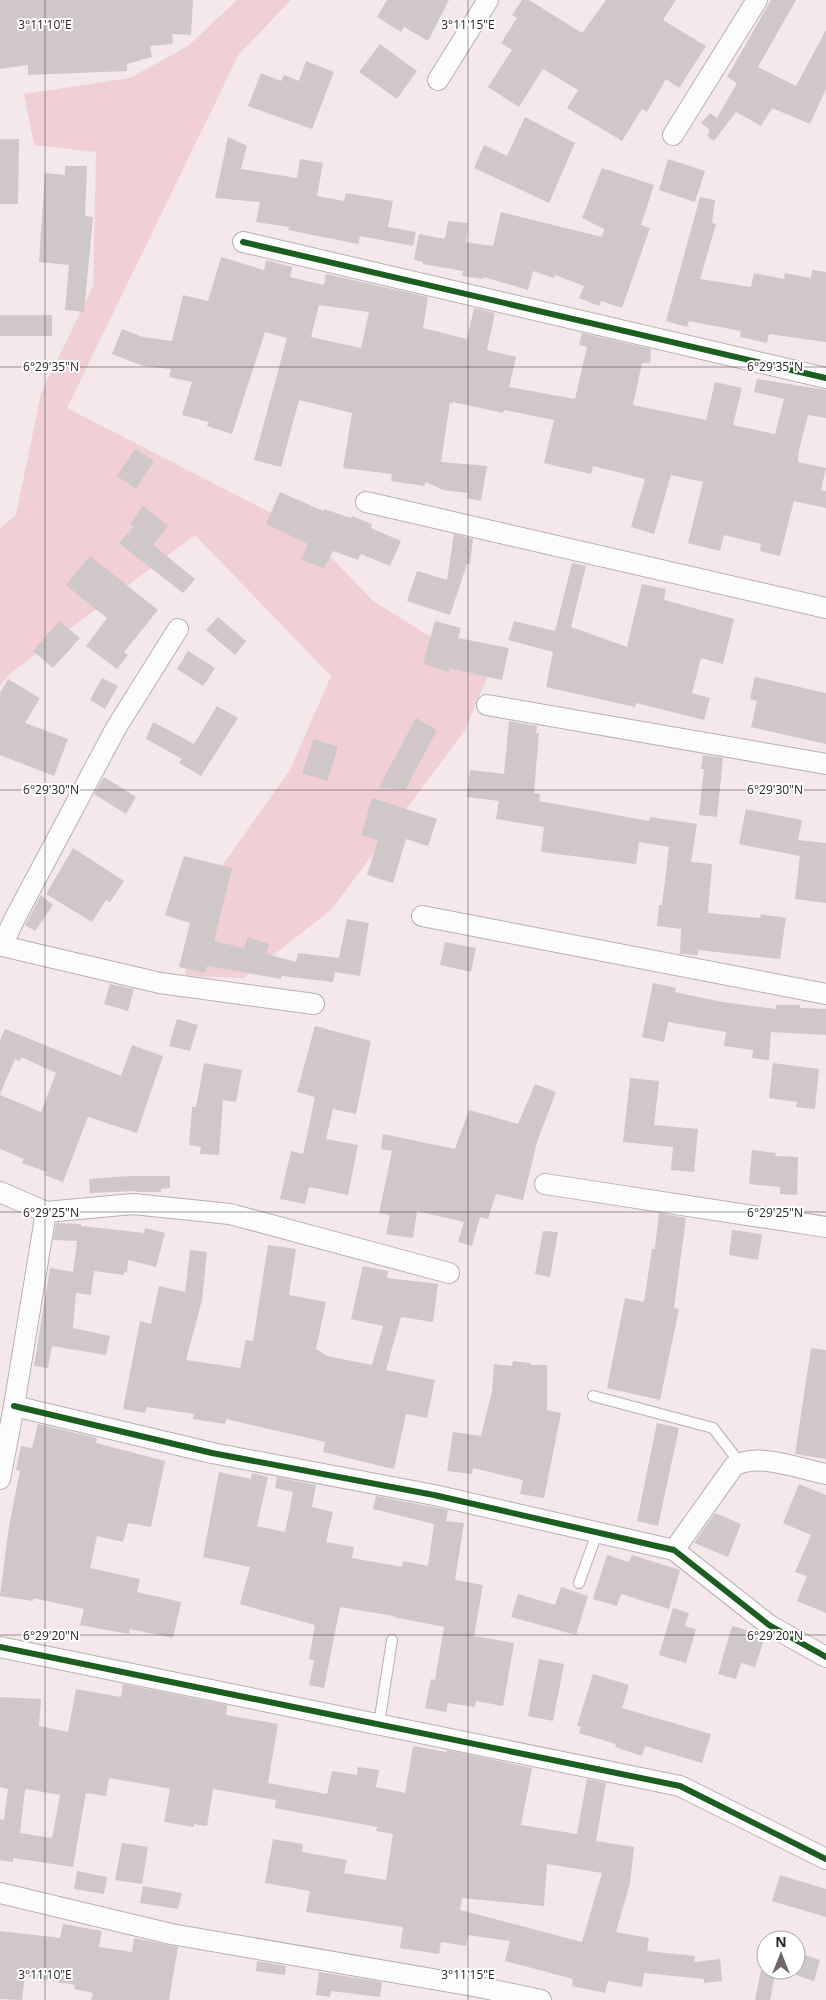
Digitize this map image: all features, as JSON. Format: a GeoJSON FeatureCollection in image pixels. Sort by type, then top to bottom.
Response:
{"type":"FeatureCollection","features":[{"type":"Feature","properties":{"kind":"street"},"geometry":{"type":"LineString","coordinates":[[438,80],[488,0]]}},
{"type":"Feature","properties":{"kind":"street"},"geometry":{"type":"LineString","coordinates":[[673,135],[757,0]]}},
{"type":"Feature","properties":{"kind":"street"},"geometry":{"type":"LineString","coordinates":[[243,242],[826,378]]}},
{"type":"Feature","properties":{"kind":"street"},"geometry":{"type":"LineString","coordinates":[[366,502],[826,608]]}},
{"type":"Feature","properties":{"kind":"street"},"geometry":{"type":"LineString","coordinates":[[178,629],[116,728],[1,946],[160,982],[314,1004]]}},
{"type":"Feature","properties":{"kind":"street"},"geometry":{"type":"LineString","coordinates":[[487,705],[826,764]]}},
{"type":"Feature","properties":{"kind":"street"},"geometry":{"type":"LineString","coordinates":[[422,916],[826,994]]}},
{"type":"Feature","properties":{"kind":"street"},"geometry":{"type":"LineString","coordinates":[[545,1184],[826,1227]]}},
{"type":"Feature","properties":{"kind":"street"},"geometry":{"type":"LineString","coordinates":[[0,1192],[46,1212],[133,1204],[230,1214],[449,1273]]}},
{"type":"Feature","properties":{"kind":"street"},"geometry":{"type":"LineString","coordinates":[[0,1479],[46,1212]]}},
{"type":"Feature","properties":{"kind":"street"},"geometry":{"type":"LineString","coordinates":[[14,1406],[212,1453],[434,1495],[674,1550],[769,1625],[826,1657]]}},
{"type":"Feature","properties":{"kind":"street"},"geometry":{"type":"LineString","coordinates":[[674,1550],[734,1466],[740,1463],[763,1461],[826,1474]]}},
{"type":"Feature","properties":{"kind":"street"},"geometry":{"type":"LineString","coordinates":[[0,1647],[680,1786],[826,1859]]}},
{"type":"Feature","properties":{"kind":"street"},"geometry":{"type":"LineString","coordinates":[[0,1893],[171,1934],[479,1987],[541,2000]]}},
{"type":"Feature","properties":{"kind":"lane"},"geometry":{"type":"LineString","coordinates":[[593,1396],[713,1428],[740,1463]]}},
{"type":"Feature","properties":{"kind":"lane"},"geometry":{"type":"LineString","coordinates":[[578,1583],[597,1532]]}},
{"type":"Feature","properties":{"kind":"lane"},"geometry":{"type":"LineString","coordinates":[[378,1724],[392,1640]]}},
{"type":"Feature","properties":{"kind":"shaded area"},"geometry":{"type":"Polygon","coordinates":[[[237,0],[291,0],[239,54],[67,408],[306,531],[373,601],[489,673],[465,730],[332,909],[244,978],[185,976],[192,908],[290,770],[331,676],[195,535],[11,673],[0,686],[0,528],[16,515],[41,393],[93,286],[96,152],[34,145],[24,94],[130,78],[188,46],[237,0]]]}},
{"type":"Feature","properties":{"kind":"building"},"geometry":{"type":"Polygon","coordinates":[[[0,0],[193,0],[191,35],[172,34],[173,44],[150,46],[152,57],[127,64],[127,71],[28,75],[28,65],[0,69],[0,0]]]}},
{"type":"Feature","properties":{"kind":"building"},"geometry":{"type":"Polygon","coordinates":[[[387,0],[449,0],[428,41],[404,27],[401,32],[377,17],[387,0]]]}},
{"type":"Feature","properties":{"kind":"building"},"geometry":{"type":"Polygon","coordinates":[[[522,0],[529,0],[582,33],[606,0],[676,0],[663,20],[706,46],[679,88],[666,79],[647,112],[642,109],[622,141],[567,108],[578,90],[543,69],[519,107],[488,87],[512,50],[501,43],[517,18],[512,15],[522,0]]]}},
{"type":"Feature","properties":{"kind":"building"},"geometry":{"type":"Polygon","coordinates":[[[771,0],[796,0],[758,67],[796,86],[826,30],[826,89],[810,124],[772,108],[761,126],[736,112],[714,141],[707,136],[710,130],[701,123],[710,113],[717,118],[737,83],[727,77],[771,0]]]}},
{"type":"Feature","properties":{"kind":"building"},"geometry":{"type":"Polygon","coordinates":[[[380,44],[417,71],[397,99],[359,72],[380,44]]]}},
{"type":"Feature","properties":{"kind":"building"},"geometry":{"type":"Polygon","coordinates":[[[306,61],[334,72],[312,129],[248,106],[261,73],[281,81],[284,75],[299,81],[306,61]]]}},
{"type":"Feature","properties":{"kind":"building"},"geometry":{"type":"Polygon","coordinates":[[[525,117],[575,143],[549,203],[474,168],[484,145],[507,156],[525,117]]]}},
{"type":"Feature","properties":{"kind":"building"},"geometry":{"type":"Polygon","coordinates":[[[228,137],[247,146],[241,169],[297,178],[300,159],[323,163],[317,196],[344,201],[346,193],[393,201],[388,227],[416,232],[413,246],[360,236],[358,244],[288,230],[289,227],[256,222],[260,202],[215,198],[228,137]]]}},
{"type":"Feature","properties":{"kind":"building"},"geometry":{"type":"Polygon","coordinates":[[[0,139],[19,139],[18,204],[0,204],[0,139]]]}},
{"type":"Feature","properties":{"kind":"building"},"geometry":{"type":"Polygon","coordinates":[[[668,159],[705,171],[695,202],[659,190],[668,159]]]}},
{"type":"Feature","properties":{"kind":"building"},"geometry":{"type":"Polygon","coordinates":[[[65,166],[87,166],[85,216],[93,217],[84,312],[65,310],[69,265],[39,262],[45,173],[65,175],[65,166]]]}},
{"type":"Feature","properties":{"kind":"building"},"geometry":{"type":"Polygon","coordinates":[[[602,168],[654,185],[641,225],[650,228],[622,308],[601,301],[599,306],[579,298],[584,286],[555,275],[554,278],[533,271],[528,290],[484,277],[483,279],[462,276],[463,271],[423,264],[423,262],[414,260],[419,234],[445,239],[448,221],[468,223],[466,242],[493,246],[501,212],[602,237],[604,229],[582,218],[602,168]]]}},
{"type":"Feature","properties":{"kind":"building"},"geometry":{"type":"Polygon","coordinates":[[[700,197],[715,200],[712,223],[716,224],[700,279],[751,287],[754,273],[784,279],[785,273],[811,278],[812,270],[826,272],[826,342],[769,334],[767,343],[740,337],[741,331],[689,321],[687,327],[666,321],[700,197]]]}},
{"type":"Feature","properties":{"kind":"building"},"geometry":{"type":"Polygon","coordinates":[[[221,257],[264,270],[266,260],[292,267],[290,277],[324,285],[326,274],[428,297],[423,328],[467,339],[474,308],[495,313],[487,350],[516,357],[509,387],[575,399],[587,347],[579,345],[582,333],[651,349],[650,363],[642,363],[633,405],[706,420],[715,382],[742,388],[733,425],[775,434],[784,399],[754,392],[757,379],[826,390],[826,418],[808,415],[799,450],[798,462],[826,468],[821,490],[826,491],[826,508],[794,501],[780,556],[760,551],[761,544],[724,535],[720,551],[688,543],[703,482],[671,475],[654,534],[631,527],[645,479],[593,466],[591,474],[544,463],[554,420],[504,410],[503,413],[453,402],[453,404],[450,403],[441,462],[487,466],[481,501],[467,498],[468,493],[443,490],[426,482],[424,486],[391,481],[392,474],[343,468],[352,413],[299,400],[281,467],[254,460],[287,338],[265,332],[232,434],[207,426],[209,422],[182,415],[192,382],[169,377],[171,369],[143,366],[112,354],[122,329],[143,337],[172,341],[183,295],[208,301],[221,257]],[[319,305],[311,337],[361,348],[369,312],[319,305]]]}},
{"type":"Feature","properties":{"kind":"building"},"geometry":{"type":"Polygon","coordinates":[[[0,315],[52,315],[52,336],[0,336],[0,315]]]}},
{"type":"Feature","properties":{"kind":"building"},"geometry":{"type":"Polygon","coordinates":[[[135,449],[154,461],[136,489],[117,476],[135,449]]]}},
{"type":"Feature","properties":{"kind":"building"},"geometry":{"type":"Polygon","coordinates":[[[280,492],[323,511],[324,509],[351,518],[352,516],[372,524],[371,528],[401,541],[390,566],[361,554],[358,560],[333,551],[324,568],[301,560],[308,544],[266,524],[280,492]]]}},
{"type":"Feature","properties":{"kind":"building"},"geometry":{"type":"Polygon","coordinates":[[[143,506],[168,526],[153,545],[195,579],[183,593],[119,543],[134,526],[130,524],[143,506]]]}},
{"type":"Feature","properties":{"kind":"building"},"geometry":{"type":"Polygon","coordinates":[[[454,534],[473,539],[470,564],[467,564],[450,615],[407,601],[417,571],[447,580],[454,534]]]}},
{"type":"Feature","properties":{"kind":"building"},"geometry":{"type":"Polygon","coordinates":[[[90,556],[158,610],[124,652],[128,655],[117,669],[86,646],[107,618],[66,585],[90,556]]]}},
{"type":"Feature","properties":{"kind":"building"},"geometry":{"type":"Polygon","coordinates":[[[572,563],[586,566],[571,627],[627,647],[642,584],[666,589],[664,600],[734,619],[723,664],[701,658],[692,693],[710,698],[704,720],[636,703],[635,707],[546,687],[553,652],[508,640],[514,621],[555,631],[572,563]]]}},
{"type":"Feature","properties":{"kind":"building"},"geometry":{"type":"Polygon","coordinates":[[[218,617],[246,641],[235,655],[206,630],[218,617]]]}},
{"type":"Feature","properties":{"kind":"building"},"geometry":{"type":"Polygon","coordinates":[[[59,621],[80,638],[53,668],[33,651],[59,621]]]}},
{"type":"Feature","properties":{"kind":"building"},"geometry":{"type":"Polygon","coordinates":[[[435,621],[461,628],[458,638],[509,648],[502,680],[449,668],[449,672],[423,664],[435,621]]]}},
{"type":"Feature","properties":{"kind":"building"},"geometry":{"type":"Polygon","coordinates":[[[188,651],[215,668],[203,686],[177,669],[188,651]]]}},
{"type":"Feature","properties":{"kind":"building"},"geometry":{"type":"Polygon","coordinates":[[[755,677],[826,693],[826,744],[751,727],[757,701],[750,699],[755,677]]]}},
{"type":"Feature","properties":{"kind":"building"},"geometry":{"type":"Polygon","coordinates":[[[102,678],[118,686],[105,709],[90,700],[102,678]]]}},
{"type":"Feature","properties":{"kind":"building"},"geometry":{"type":"Polygon","coordinates":[[[8,679],[40,698],[25,723],[68,739],[54,776],[0,755],[0,693],[8,679]]]}},
{"type":"Feature","properties":{"kind":"building"},"geometry":{"type":"Polygon","coordinates":[[[217,706],[238,718],[201,776],[179,763],[182,759],[146,739],[153,722],[194,744],[217,706]]]}},
{"type":"Feature","properties":{"kind":"building"},"geometry":{"type":"Polygon","coordinates":[[[416,718],[437,730],[405,790],[379,787],[416,718]]]}},
{"type":"Feature","properties":{"kind":"building"},"geometry":{"type":"Polygon","coordinates":[[[509,721],[537,726],[536,733],[539,733],[534,793],[540,794],[539,801],[649,821],[650,817],[697,824],[691,862],[712,864],[708,913],[760,918],[761,914],[786,918],[780,959],[698,950],[698,955],[680,954],[681,929],[657,926],[659,905],[662,905],[669,847],[639,842],[636,864],[541,852],[544,827],[496,819],[499,801],[467,797],[470,770],[504,774],[509,721]]]}},
{"type":"Feature","properties":{"kind":"building"},"geometry":{"type":"Polygon","coordinates":[[[314,739],[338,747],[327,781],[302,773],[314,739]]]}},
{"type":"Feature","properties":{"kind":"building"},"geometry":{"type":"Polygon","coordinates":[[[703,755],[723,758],[717,817],[699,815],[704,769],[701,769],[703,755]]]}},
{"type":"Feature","properties":{"kind":"building"},"geometry":{"type":"Polygon","coordinates":[[[104,777],[136,797],[126,814],[94,794],[104,777]]]}},
{"type":"Feature","properties":{"kind":"building"},"geometry":{"type":"Polygon","coordinates":[[[372,798],[437,819],[428,846],[406,839],[393,883],[367,875],[378,840],[361,835],[372,798]]]}},
{"type":"Feature","properties":{"kind":"building"},"geometry":{"type":"Polygon","coordinates":[[[746,809],[802,820],[798,840],[826,843],[826,903],[795,899],[800,856],[739,844],[746,809]]]}},
{"type":"Feature","properties":{"kind":"building"},"geometry":{"type":"Polygon","coordinates":[[[73,848],[124,881],[110,902],[106,900],[92,922],[46,894],[73,848]]]}},
{"type":"Feature","properties":{"kind":"building"},"geometry":{"type":"Polygon","coordinates":[[[184,856],[232,868],[214,941],[244,948],[248,937],[269,944],[266,954],[296,962],[298,953],[339,958],[347,919],[369,923],[360,976],[335,972],[333,982],[282,976],[281,979],[207,966],[205,973],[179,967],[190,923],[165,915],[184,856]]]}},
{"type":"Feature","properties":{"kind":"building"},"geometry":{"type":"Polygon","coordinates":[[[41,895],[53,905],[35,931],[25,925],[41,895]]]}},
{"type":"Feature","properties":{"kind":"building"},"geometry":{"type":"Polygon","coordinates":[[[445,942],[476,948],[471,972],[440,965],[445,942]]]}},
{"type":"Feature","properties":{"kind":"building"},"geometry":{"type":"Polygon","coordinates":[[[653,983],[676,988],[675,992],[722,1002],[776,1009],[776,1005],[800,1005],[800,1008],[826,1009],[826,1035],[771,1032],[769,1060],[752,1058],[753,1050],[724,1046],[726,1032],[668,1022],[664,1042],[642,1037],[653,983]]]}},
{"type":"Feature","properties":{"kind":"building"},"geometry":{"type":"Polygon","coordinates":[[[110,984],[134,989],[128,1011],[104,1004],[110,984]]]}},
{"type":"Feature","properties":{"kind":"building"},"geometry":{"type":"Polygon","coordinates":[[[177,1019],[198,1025],[190,1051],[169,1046],[177,1019]]]}},
{"type":"Feature","properties":{"kind":"building"},"geometry":{"type":"Polygon","coordinates":[[[315,1026],[371,1041],[356,1114],[333,1109],[326,1139],[358,1145],[348,1195],[309,1187],[305,1204],[280,1199],[291,1151],[303,1154],[315,1097],[297,1092],[315,1026]]]}},
{"type":"Feature","properties":{"kind":"building"},"geometry":{"type":"Polygon","coordinates":[[[5,1029],[121,1076],[132,1045],[163,1056],[137,1133],[88,1117],[63,1182],[45,1175],[47,1172],[22,1163],[24,1159],[0,1149],[0,1095],[41,1112],[56,1073],[21,1057],[20,1061],[15,1059],[0,1094],[0,1040],[5,1029]]]}},
{"type":"Feature","properties":{"kind":"building"},"geometry":{"type":"Polygon","coordinates":[[[204,1063],[242,1070],[236,1102],[223,1100],[219,1155],[200,1154],[201,1147],[189,1145],[192,1107],[196,1107],[204,1063]]]}},
{"type":"Feature","properties":{"kind":"building"},"geometry":{"type":"Polygon","coordinates":[[[773,1063],[819,1069],[815,1109],[796,1107],[797,1102],[769,1098],[773,1063]]]}},
{"type":"Feature","properties":{"kind":"building"},"geometry":{"type":"Polygon","coordinates":[[[630,1078],[659,1081],[654,1125],[698,1129],[694,1172],[671,1170],[673,1147],[623,1142],[630,1078]]]}},
{"type":"Feature","properties":{"kind":"building"},"geometry":{"type":"Polygon","coordinates":[[[535,1084],[556,1092],[537,1142],[523,1200],[496,1194],[488,1219],[480,1217],[472,1246],[458,1242],[464,1222],[417,1211],[413,1238],[386,1234],[390,1215],[379,1213],[392,1151],[381,1149],[383,1134],[455,1149],[469,1110],[518,1124],[535,1084]]]}},
{"type":"Feature","properties":{"kind":"building"},"geometry":{"type":"Polygon","coordinates":[[[752,1150],[776,1153],[775,1156],[798,1157],[797,1195],[780,1194],[780,1187],[749,1184],[752,1150]]]}},
{"type":"Feature","properties":{"kind":"building"},"geometry":{"type":"Polygon","coordinates":[[[170,1176],[170,1188],[161,1189],[161,1192],[90,1193],[89,1179],[170,1176]]]}},
{"type":"Feature","properties":{"kind":"building"},"geometry":{"type":"Polygon","coordinates":[[[659,1213],[686,1218],[674,1308],[679,1309],[660,1400],[607,1388],[625,1298],[644,1302],[652,1249],[655,1249],[659,1213]]]}},
{"type":"Feature","properties":{"kind":"building"},"geometry":{"type":"Polygon","coordinates":[[[56,1223],[81,1224],[81,1226],[144,1233],[145,1228],[165,1233],[156,1267],[128,1260],[127,1273],[124,1272],[124,1275],[94,1271],[91,1295],[76,1293],[73,1328],[110,1336],[106,1355],[52,1346],[48,1368],[34,1366],[50,1268],[73,1272],[77,1241],[53,1240],[56,1223]]]}},
{"type":"Feature","properties":{"kind":"building"},"geometry":{"type":"Polygon","coordinates":[[[732,1230],[762,1234],[758,1260],[729,1255],[732,1230]]]}},
{"type":"Feature","properties":{"kind":"building"},"geometry":{"type":"Polygon","coordinates":[[[543,1231],[558,1232],[550,1277],[535,1274],[543,1231]]]}},
{"type":"Feature","properties":{"kind":"building"},"geometry":{"type":"Polygon","coordinates":[[[268,1245],[296,1249],[289,1295],[326,1302],[316,1349],[327,1356],[372,1365],[383,1326],[351,1319],[363,1266],[388,1271],[387,1278],[438,1284],[433,1322],[401,1317],[386,1370],[435,1380],[427,1418],[406,1414],[394,1469],[323,1452],[325,1442],[226,1419],[225,1424],[193,1419],[194,1414],[147,1407],[145,1413],[123,1409],[140,1321],[151,1324],[159,1286],[185,1292],[190,1250],[207,1252],[202,1300],[186,1360],[240,1368],[246,1340],[253,1341],[268,1245]]]}},
{"type":"Feature","properties":{"kind":"building"},"geometry":{"type":"Polygon","coordinates":[[[811,1348],[826,1350],[826,1459],[795,1454],[811,1348]]]}},
{"type":"Feature","properties":{"kind":"building"},"geometry":{"type":"Polygon","coordinates":[[[513,1361],[530,1363],[530,1365],[547,1365],[547,1410],[561,1413],[544,1498],[520,1494],[523,1480],[473,1468],[472,1474],[447,1471],[453,1432],[481,1436],[492,1391],[494,1364],[512,1366],[513,1361]]]}},
{"type":"Feature","properties":{"kind":"building"},"geometry":{"type":"Polygon","coordinates":[[[657,1423],[679,1428],[658,1526],[637,1521],[657,1423]]]}},
{"type":"Feature","properties":{"kind":"building"},"geometry":{"type":"Polygon","coordinates":[[[38,1424],[97,1438],[96,1443],[165,1461],[151,1527],[128,1523],[123,1542],[97,1536],[90,1568],[140,1579],[137,1592],[181,1602],[173,1638],[130,1629],[129,1634],[80,1625],[84,1609],[33,1598],[33,1601],[0,1596],[9,1526],[20,1471],[16,1470],[21,1446],[32,1448],[38,1424]]]}},
{"type":"Feature","properties":{"kind":"building"},"geometry":{"type":"Polygon","coordinates":[[[219,1472],[251,1479],[252,1473],[268,1477],[257,1526],[285,1532],[293,1492],[275,1488],[277,1477],[316,1485],[312,1507],[333,1512],[326,1542],[354,1547],[352,1558],[402,1567],[403,1561],[428,1566],[434,1524],[373,1509],[376,1496],[448,1510],[446,1521],[464,1523],[455,1580],[483,1585],[474,1636],[514,1643],[503,1706],[476,1701],[475,1707],[448,1703],[446,1712],[425,1708],[431,1679],[435,1680],[444,1627],[340,1607],[324,1688],[309,1685],[314,1660],[309,1659],[315,1625],[240,1604],[250,1567],[203,1557],[219,1472]]]}},
{"type":"Feature","properties":{"kind":"building"},"geometry":{"type":"Polygon","coordinates":[[[799,1484],[826,1495],[826,1613],[797,1601],[807,1576],[795,1572],[811,1535],[783,1523],[799,1484]]]}},
{"type":"Feature","properties":{"kind":"building"},"geometry":{"type":"Polygon","coordinates":[[[715,1513],[741,1524],[728,1557],[694,1543],[715,1513]]]}},
{"type":"Feature","properties":{"kind":"building"},"geometry":{"type":"Polygon","coordinates":[[[607,1555],[629,1562],[632,1555],[680,1570],[669,1609],[621,1594],[617,1606],[593,1599],[607,1555]]]}},
{"type":"Feature","properties":{"kind":"building"},"geometry":{"type":"Polygon","coordinates":[[[561,1587],[588,1596],[576,1635],[511,1617],[518,1594],[555,1605],[561,1587]]]}},
{"type":"Feature","properties":{"kind":"building"},"geometry":{"type":"Polygon","coordinates":[[[673,1608],[689,1613],[685,1626],[696,1629],[686,1663],[659,1655],[673,1608]]]}},
{"type":"Feature","properties":{"kind":"building"},"geometry":{"type":"Polygon","coordinates":[[[732,1626],[750,1631],[748,1635],[764,1640],[755,1667],[741,1663],[736,1679],[718,1674],[732,1626]]]}},
{"type":"Feature","properties":{"kind":"building"},"geometry":{"type":"Polygon","coordinates":[[[539,1659],[564,1664],[553,1721],[528,1716],[539,1659]]]}},
{"type":"Feature","properties":{"kind":"building"},"geometry":{"type":"Polygon","coordinates":[[[593,1674],[629,1685],[622,1708],[711,1734],[702,1763],[645,1746],[642,1756],[615,1747],[616,1744],[579,1733],[581,1727],[577,1726],[593,1674]]]}},
{"type":"Feature","properties":{"kind":"building"},"geometry":{"type":"Polygon","coordinates":[[[123,1684],[227,1705],[226,1715],[278,1724],[268,1783],[327,1794],[332,1771],[357,1775],[358,1767],[379,1770],[376,1787],[405,1793],[413,1746],[446,1752],[447,1750],[532,1768],[521,1825],[577,1834],[587,1779],[606,1783],[596,1841],[634,1847],[630,1883],[616,1932],[649,1938],[647,1951],[695,1956],[694,1962],[720,1959],[722,1981],[704,1983],[704,1979],[644,1973],[642,1987],[608,1981],[605,1993],[572,1986],[573,1979],[505,1961],[510,1941],[468,1935],[466,1946],[441,1942],[439,1954],[400,1948],[403,1927],[306,1912],[310,1891],[265,1883],[273,1839],[303,1844],[302,1852],[347,1860],[344,1873],[386,1880],[393,1834],[376,1831],[377,1827],[275,1808],[276,1800],[213,1789],[207,1826],[194,1824],[194,1827],[164,1822],[170,1789],[109,1778],[106,1796],[86,1793],[73,1867],[13,1858],[13,1862],[0,1860],[0,1819],[4,1820],[8,1789],[0,1787],[0,1697],[41,1699],[39,1726],[68,1732],[76,1689],[121,1697],[123,1684]],[[27,1789],[25,1791],[20,1833],[52,1838],[60,1795],[27,1789]],[[547,1864],[544,1906],[462,1898],[460,1910],[582,1942],[602,1873],[547,1864]]]}},
{"type":"Feature","properties":{"kind":"building"},"geometry":{"type":"Polygon","coordinates":[[[122,1843],[148,1847],[142,1884],[115,1880],[122,1843]]]}},
{"type":"Feature","properties":{"kind":"building"},"geometry":{"type":"Polygon","coordinates":[[[77,1871],[107,1877],[104,1894],[74,1889],[77,1871]]]}},
{"type":"Feature","properties":{"kind":"building"},"geometry":{"type":"Polygon","coordinates":[[[780,1875],[826,1889],[826,1917],[772,1901],[780,1875]]]}},
{"type":"Feature","properties":{"kind":"building"},"geometry":{"type":"Polygon","coordinates":[[[143,1886],[182,1893],[178,1909],[140,1903],[143,1886]]]}},
{"type":"Feature","properties":{"kind":"building"},"geometry":{"type":"Polygon","coordinates":[[[63,1924],[102,1931],[99,1947],[132,1952],[134,1938],[178,1947],[169,2000],[91,2000],[93,1993],[74,1989],[75,1985],[25,1976],[22,2000],[0,1999],[0,1931],[60,1938],[63,1924]]]}},
{"type":"Feature","properties":{"kind":"building"},"geometry":{"type":"Polygon","coordinates":[[[806,1955],[820,1960],[814,1981],[806,1978],[806,1955]]]}},
{"type":"Feature","properties":{"kind":"building"},"geometry":{"type":"Polygon","coordinates":[[[257,1961],[286,1966],[285,1975],[256,1971],[257,1961]]]}},
{"type":"Feature","properties":{"kind":"building"},"geometry":{"type":"Polygon","coordinates":[[[319,1972],[382,1982],[380,1997],[331,1991],[330,1997],[316,1995],[319,1972]]]}},
{"type":"Feature","properties":{"kind":"building"},"geometry":{"type":"Polygon","coordinates":[[[759,1980],[774,1980],[770,2000],[755,2000],[759,1980]]]}},
{"type":"Feature","properties":{"kind":"cycle path"},"geometry":{"type":"LineString","coordinates":[[243,242],[826,378]]}},
{"type":"Feature","properties":{"kind":"cycle path"},"geometry":{"type":"LineString","coordinates":[[14,1406],[212,1453],[434,1495],[674,1550],[769,1625],[826,1657]]}},
{"type":"Feature","properties":{"kind":"cycle path"},"geometry":{"type":"LineString","coordinates":[[0,1647],[680,1786],[826,1859]]}}]}
